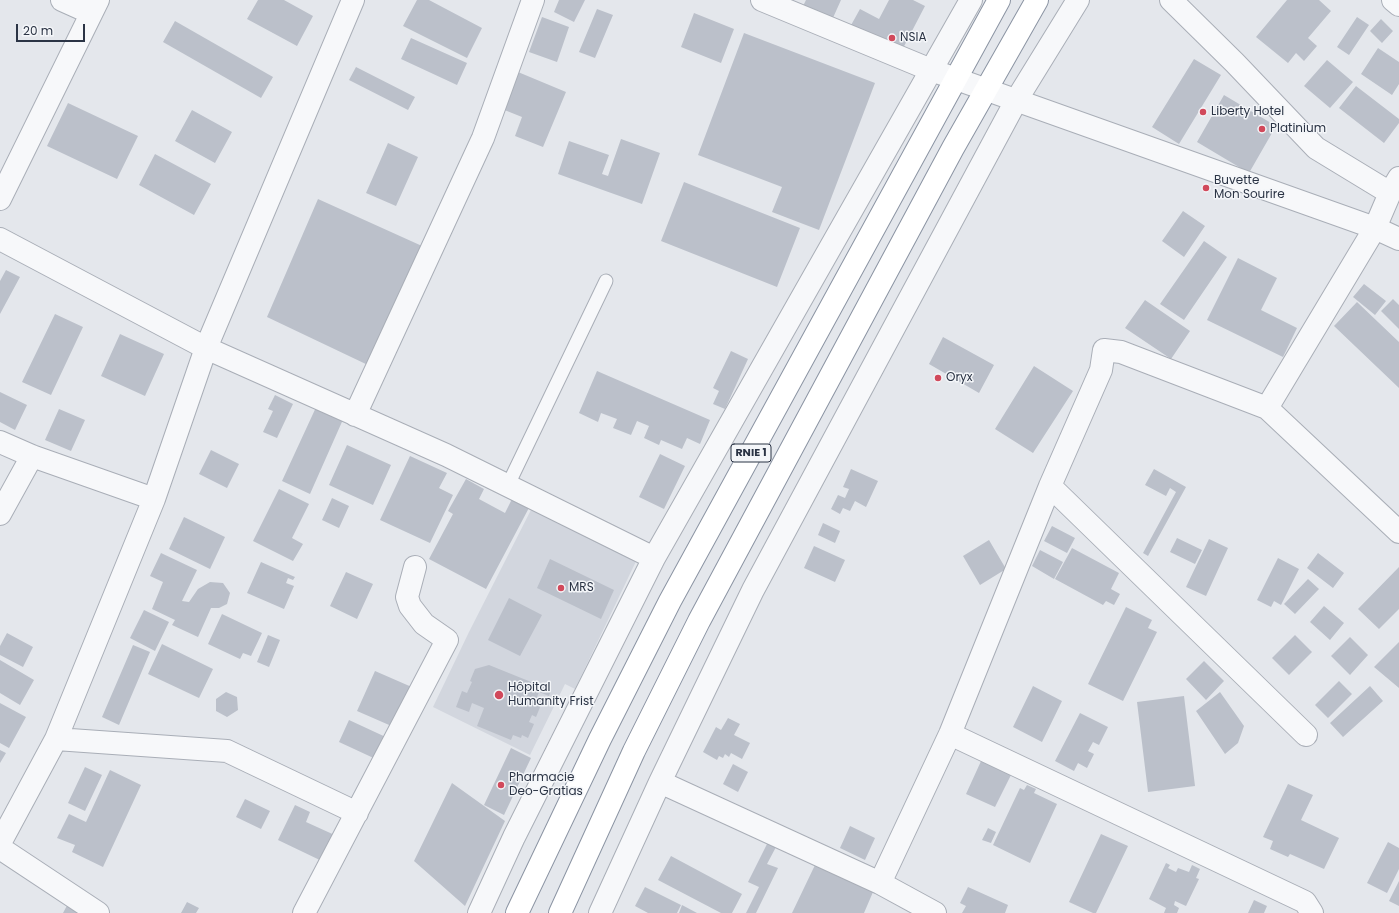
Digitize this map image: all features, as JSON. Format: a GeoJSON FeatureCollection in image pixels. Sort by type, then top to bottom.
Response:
{"type":"FeatureCollection","features":[{"type":"Feature","properties":{"kind":"highway","name":"RNIE 1"},"geometry":{"type":"LineString","coordinates":[[517,913],[600,739],[670,601],[999,0]]}},
{"type":"Feature","properties":{"kind":"highway","name":"RNIE 1"},"geometry":{"type":"LineString","coordinates":[[560,913],[634,751],[699,621],[985,89],[1037,0]]}},
{"type":"Feature","properties":{"kind":"street"},"geometry":{"type":"LineString","coordinates":[[0,199],[95,7],[62,0]]}},
{"type":"Feature","properties":{"kind":"street"},"geometry":{"type":"LineString","coordinates":[[0,843],[56,739],[154,499],[206,348],[353,0]]}},
{"type":"Feature","properties":{"kind":"street"},"geometry":{"type":"LineString","coordinates":[[355,415],[483,138],[533,0]]}},
{"type":"Feature","properties":{"kind":"street"},"geometry":{"type":"LineString","coordinates":[[762,0],[931,70],[1017,99],[1376,228],[1399,239]]}},
{"type":"Feature","properties":{"kind":"street"},"geometry":{"type":"LineString","coordinates":[[479,913],[517,830],[654,558],[971,0]]}},
{"type":"Feature","properties":{"kind":"street"},"geometry":{"type":"LineString","coordinates":[[600,913],[660,782],[753,590],[1017,99],[1078,0]]}},
{"type":"Feature","properties":{"kind":"street"},"geometry":{"type":"LineString","coordinates":[[1171,0],[1235,63],[1316,148],[1395,185],[1376,228],[1267,408]]}},
{"type":"Feature","properties":{"kind":"street"},"geometry":{"type":"LineString","coordinates":[[1393,0],[1399,5]]}},
{"type":"Feature","properties":{"kind":"street"},"geometry":{"type":"LineString","coordinates":[[0,239],[206,348],[446,455],[654,558]]}},
{"type":"Feature","properties":{"kind":"street"},"geometry":{"type":"LineString","coordinates":[[880,883],[950,734],[1050,486],[1101,370],[1104,350],[1121,352],[1267,408],[1399,532]]}},
{"type":"Feature","properties":{"kind":"street"},"geometry":{"type":"LineString","coordinates":[[0,442],[32,456],[154,499]]}},
{"type":"Feature","properties":{"kind":"street"},"geometry":{"type":"LineString","coordinates":[[0,514],[32,456]]}},
{"type":"Feature","properties":{"kind":"street"},"geometry":{"type":"LineString","coordinates":[[1050,486],[1306,735]]}},
{"type":"Feature","properties":{"kind":"street"},"geometry":{"type":"LineString","coordinates":[[304,913],[447,640],[424,624],[410,606],[407,597],[415,567]]}},
{"type":"Feature","properties":{"kind":"street"},"geometry":{"type":"LineString","coordinates":[[950,734],[1305,902],[1312,913]]}},
{"type":"Feature","properties":{"kind":"street"},"geometry":{"type":"LineString","coordinates":[[56,739],[227,751],[357,813]]}},
{"type":"Feature","properties":{"kind":"street"},"geometry":{"type":"LineString","coordinates":[[660,782],[880,883],[935,913]]}},
{"type":"Feature","properties":{"kind":"street"},"geometry":{"type":"LineString","coordinates":[[0,848],[98,913]]}},
{"type":"Feature","properties":{"kind":"lane"},"geometry":{"type":"LineString","coordinates":[[508,487],[606,281]]}},
{"type":"Feature","properties":{"kind":"shaded area"},"geometry":{"type":"Polygon","coordinates":[[[536,500],[639,555],[575,689],[565,684],[530,755],[433,707],[536,500]]]}},
{"type":"Feature","properties":{"kind":"building"},"geometry":{"type":"Polygon","coordinates":[[[258,0],[284,0],[313,16],[297,46],[247,19],[258,0]]]}},
{"type":"Feature","properties":{"kind":"building"},"geometry":{"type":"Polygon","coordinates":[[[417,0],[429,0],[482,28],[467,58],[403,26],[417,0]]]}},
{"type":"Feature","properties":{"kind":"building"},"geometry":{"type":"Polygon","coordinates":[[[559,0],[585,0],[574,22],[554,12],[559,0]]]}},
{"type":"Feature","properties":{"kind":"building"},"geometry":{"type":"Polygon","coordinates":[[[806,0],[841,0],[832,20],[803,6],[806,0]]]}},
{"type":"Feature","properties":{"kind":"building"},"geometry":{"type":"Polygon","coordinates":[[[889,0],[913,0],[925,6],[900,54],[850,27],[860,9],[879,19],[889,0]]]}},
{"type":"Feature","properties":{"kind":"building"},"geometry":{"type":"Polygon","coordinates":[[[1287,0],[1319,0],[1331,11],[1308,38],[1317,46],[1304,61],[1296,53],[1288,63],[1256,37],[1287,0]]]}},
{"type":"Feature","properties":{"kind":"building"},"geometry":{"type":"Polygon","coordinates":[[[597,9],[613,15],[595,58],[579,52],[597,9]]]}},
{"type":"Feature","properties":{"kind":"building"},"geometry":{"type":"Polygon","coordinates":[[[694,13],[734,29],[721,63],[681,47],[694,13]]]}},
{"type":"Feature","properties":{"kind":"building"},"geometry":{"type":"Polygon","coordinates":[[[542,17],[569,27],[557,62],[529,52],[542,17]]]}},
{"type":"Feature","properties":{"kind":"building"},"geometry":{"type":"Polygon","coordinates":[[[1357,17],[1369,25],[1349,55],[1337,47],[1357,17]]]}},
{"type":"Feature","properties":{"kind":"building"},"geometry":{"type":"Polygon","coordinates":[[[1381,19],[1393,31],[1382,43],[1370,31],[1381,19]]]}},
{"type":"Feature","properties":{"kind":"building"},"geometry":{"type":"Polygon","coordinates":[[[175,21],[273,77],[261,98],[163,42],[175,21]]]}},
{"type":"Feature","properties":{"kind":"building"},"geometry":{"type":"Polygon","coordinates":[[[744,33],[875,83],[819,230],[772,212],[782,187],[698,155],[744,33]]]}},
{"type":"Feature","properties":{"kind":"building"},"geometry":{"type":"Polygon","coordinates":[[[411,38],[467,63],[457,85],[401,59],[411,38]]]}},
{"type":"Feature","properties":{"kind":"building"},"geometry":{"type":"Polygon","coordinates":[[[1378,48],[1399,62],[1399,84],[1392,95],[1361,74],[1378,48]]]}},
{"type":"Feature","properties":{"kind":"building"},"geometry":{"type":"Polygon","coordinates":[[[1194,59],[1221,75],[1179,144],[1152,127],[1194,59]]]}},
{"type":"Feature","properties":{"kind":"building"},"geometry":{"type":"Polygon","coordinates":[[[1327,60],[1353,82],[1330,108],[1304,86],[1327,60]]]}},
{"type":"Feature","properties":{"kind":"building"},"geometry":{"type":"Polygon","coordinates":[[[356,67],[415,97],[408,110],[349,80],[356,67]]]}},
{"type":"Feature","properties":{"kind":"building"},"geometry":{"type":"Polygon","coordinates":[[[518,72],[566,92],[543,147],[515,136],[522,117],[502,109],[518,72]]]}},
{"type":"Feature","properties":{"kind":"building"},"geometry":{"type":"Polygon","coordinates":[[[1356,86],[1399,119],[1399,123],[1384,143],[1339,108],[1356,86]]]}},
{"type":"Feature","properties":{"kind":"building"},"geometry":{"type":"Polygon","coordinates":[[[1224,95],[1276,126],[1249,173],[1197,142],[1224,95]]]}},
{"type":"Feature","properties":{"kind":"building"},"geometry":{"type":"Polygon","coordinates":[[[68,103],[138,136],[117,179],[47,146],[68,103]]]}},
{"type":"Feature","properties":{"kind":"building"},"geometry":{"type":"Polygon","coordinates":[[[192,110],[232,132],[215,163],[175,141],[192,110]]]}},
{"type":"Feature","properties":{"kind":"building"},"geometry":{"type":"Polygon","coordinates":[[[621,139],[660,153],[642,204],[558,174],[569,141],[609,155],[602,174],[608,176],[621,139]]]}},
{"type":"Feature","properties":{"kind":"building"},"geometry":{"type":"Polygon","coordinates":[[[388,143],[418,157],[396,206],[366,193],[388,143]]]}},
{"type":"Feature","properties":{"kind":"building"},"geometry":{"type":"Polygon","coordinates":[[[155,154],[211,184],[194,215],[139,185],[155,154]]]}},
{"type":"Feature","properties":{"kind":"building"},"geometry":{"type":"Polygon","coordinates":[[[684,182],[800,228],[777,287],[661,241],[684,182]]]}},
{"type":"Feature","properties":{"kind":"building"},"geometry":{"type":"Polygon","coordinates":[[[318,199],[422,246],[370,366],[267,317],[318,199]]]}},
{"type":"Feature","properties":{"kind":"building"},"geometry":{"type":"Polygon","coordinates":[[[1183,211],[1205,226],[1184,257],[1162,241],[1183,211]]]}},
{"type":"Feature","properties":{"kind":"building"},"geometry":{"type":"Polygon","coordinates":[[[1204,241],[1227,257],[1184,320],[1160,304],[1204,241]]]}},
{"type":"Feature","properties":{"kind":"building"},"geometry":{"type":"Polygon","coordinates":[[[1238,258],[1277,278],[1261,310],[1297,328],[1283,357],[1207,320],[1238,258]]]}},
{"type":"Feature","properties":{"kind":"building"},"geometry":{"type":"Polygon","coordinates":[[[6,270],[20,277],[0,314],[0,281],[6,270]]]}},
{"type":"Feature","properties":{"kind":"building"},"geometry":{"type":"Polygon","coordinates":[[[1364,284],[1386,301],[1375,315],[1353,297],[1364,284]]]}},
{"type":"Feature","properties":{"kind":"building"},"geometry":{"type":"Polygon","coordinates":[[[1393,299],[1399,305],[1399,329],[1381,311],[1393,299]]]}},
{"type":"Feature","properties":{"kind":"building"},"geometry":{"type":"Polygon","coordinates":[[[1145,300],[1190,331],[1171,359],[1125,328],[1145,300]]]}},
{"type":"Feature","properties":{"kind":"building"},"geometry":{"type":"Polygon","coordinates":[[[1357,302],[1399,342],[1399,388],[1334,326],[1357,302]]]}},
{"type":"Feature","properties":{"kind":"building"},"geometry":{"type":"Polygon","coordinates":[[[55,314],[83,327],[51,395],[22,382],[55,314]]]}},
{"type":"Feature","properties":{"kind":"building"},"geometry":{"type":"Polygon","coordinates":[[[120,334],[164,354],[145,396],[101,376],[120,334]]]}},
{"type":"Feature","properties":{"kind":"building"},"geometry":{"type":"Polygon","coordinates":[[[943,337],[994,365],[979,393],[929,364],[943,337]]]}},
{"type":"Feature","properties":{"kind":"building"},"geometry":{"type":"Polygon","coordinates":[[[731,351],[748,359],[725,409],[713,404],[719,391],[713,388],[731,351]]]}},
{"type":"Feature","properties":{"kind":"building"},"geometry":{"type":"Polygon","coordinates":[[[1034,366],[1073,391],[1033,453],[995,429],[1034,366]]]}},
{"type":"Feature","properties":{"kind":"building"},"geometry":{"type":"Polygon","coordinates":[[[597,371],[710,420],[700,444],[687,438],[682,449],[661,440],[659,445],[644,438],[649,426],[637,421],[631,435],[613,428],[617,419],[601,413],[598,422],[579,413],[597,371]]]}},
{"type":"Feature","properties":{"kind":"building"},"geometry":{"type":"Polygon","coordinates":[[[0,392],[27,405],[15,430],[0,422],[0,392]]]}},
{"type":"Feature","properties":{"kind":"building"},"geometry":{"type":"Polygon","coordinates":[[[275,395],[293,404],[277,438],[263,432],[273,411],[268,409],[275,395]]]}},
{"type":"Feature","properties":{"kind":"building"},"geometry":{"type":"Polygon","coordinates":[[[318,403],[345,415],[310,494],[282,481],[318,403]]]}},
{"type":"Feature","properties":{"kind":"building"},"geometry":{"type":"Polygon","coordinates":[[[59,409],[85,420],[71,451],[45,440],[59,409]]]}},
{"type":"Feature","properties":{"kind":"building"},"geometry":{"type":"Polygon","coordinates":[[[347,445],[391,465],[373,505],[329,485],[347,445]]]}},
{"type":"Feature","properties":{"kind":"building"},"geometry":{"type":"Polygon","coordinates":[[[211,450],[239,464],[227,488],[199,474],[211,450]]]}},
{"type":"Feature","properties":{"kind":"building"},"geometry":{"type":"Polygon","coordinates":[[[660,454],[685,466],[664,509],[639,497],[660,454]]]}},
{"type":"Feature","properties":{"kind":"building"},"geometry":{"type":"Polygon","coordinates":[[[410,456],[447,473],[439,488],[453,495],[430,543],[380,520],[410,456]]]}},
{"type":"Feature","properties":{"kind":"building"},"geometry":{"type":"Polygon","coordinates":[[[851,469],[878,481],[866,507],[855,501],[850,511],[843,508],[840,514],[831,509],[838,495],[845,498],[849,489],[843,487],[851,469]]]}},
{"type":"Feature","properties":{"kind":"building"},"geometry":{"type":"Polygon","coordinates":[[[1154,469],[1186,487],[1148,556],[1143,553],[1176,492],[1170,488],[1166,496],[1145,485],[1154,469]]]}},
{"type":"Feature","properties":{"kind":"building"},"geometry":{"type":"Polygon","coordinates":[[[466,479],[484,489],[479,499],[505,513],[514,495],[531,504],[486,589],[429,559],[453,514],[448,511],[466,479]]]}},
{"type":"Feature","properties":{"kind":"building"},"geometry":{"type":"Polygon","coordinates":[[[279,489],[309,504],[292,538],[303,544],[293,561],[253,541],[279,489]]]}},
{"type":"Feature","properties":{"kind":"building"},"geometry":{"type":"Polygon","coordinates":[[[332,498],[349,506],[339,528],[322,520],[332,498]]]}},
{"type":"Feature","properties":{"kind":"building"},"geometry":{"type":"Polygon","coordinates":[[[184,517],[225,537],[210,569],[169,549],[184,517]]]}},
{"type":"Feature","properties":{"kind":"building"},"geometry":{"type":"Polygon","coordinates":[[[823,523],[840,531],[835,543],[818,535],[823,523]]]}},
{"type":"Feature","properties":{"kind":"building"},"geometry":{"type":"Polygon","coordinates":[[[1052,526],[1075,538],[1067,553],[1044,541],[1052,526]]]}},
{"type":"Feature","properties":{"kind":"building"},"geometry":{"type":"Polygon","coordinates":[[[1177,538],[1202,550],[1195,564],[1170,552],[1177,538]]]}},
{"type":"Feature","properties":{"kind":"building"},"geometry":{"type":"Polygon","coordinates":[[[1209,539],[1228,548],[1206,596],[1186,587],[1209,539]]]}},
{"type":"Feature","properties":{"kind":"building"},"geometry":{"type":"Polygon","coordinates":[[[989,540],[1006,569],[980,585],[963,556],[989,540]]]}},
{"type":"Feature","properties":{"kind":"building"},"geometry":{"type":"Polygon","coordinates":[[[814,546],[845,560],[835,582],[804,568],[814,546]]]}},
{"type":"Feature","properties":{"kind":"building"},"geometry":{"type":"Polygon","coordinates":[[[1072,548],[1119,573],[1111,589],[1120,594],[1114,605],[1106,601],[1103,605],[1055,579],[1072,548]]]}},
{"type":"Feature","properties":{"kind":"building"},"geometry":{"type":"Polygon","coordinates":[[[1040,550],[1063,562],[1054,579],[1032,566],[1040,550]]]}},
{"type":"Feature","properties":{"kind":"building"},"geometry":{"type":"Polygon","coordinates":[[[161,553],[197,570],[182,601],[189,602],[198,589],[210,582],[223,583],[230,593],[227,604],[219,608],[211,608],[198,637],[172,625],[175,620],[152,609],[163,582],[150,576],[161,553]]]}},
{"type":"Feature","properties":{"kind":"building"},"geometry":{"type":"Polygon","coordinates":[[[1318,553],[1344,573],[1333,588],[1307,568],[1318,553]]]}},
{"type":"Feature","properties":{"kind":"building"},"geometry":{"type":"Polygon","coordinates":[[[1278,558],[1299,569],[1281,605],[1274,601],[1271,607],[1257,600],[1278,558]]]}},
{"type":"Feature","properties":{"kind":"building"},"geometry":{"type":"Polygon","coordinates":[[[550,559],[614,590],[601,619],[537,588],[550,559]]]}},
{"type":"Feature","properties":{"kind":"building"},"geometry":{"type":"Polygon","coordinates":[[[261,562],[295,577],[293,580],[288,578],[286,583],[294,586],[284,609],[247,593],[261,562]]]}},
{"type":"Feature","properties":{"kind":"building"},"geometry":{"type":"Polygon","coordinates":[[[1399,567],[1399,609],[1379,629],[1358,609],[1399,567]]]}},
{"type":"Feature","properties":{"kind":"building"},"geometry":{"type":"Polygon","coordinates":[[[346,572],[373,584],[357,619],[330,606],[346,572]]]}},
{"type":"Feature","properties":{"kind":"building"},"geometry":{"type":"Polygon","coordinates":[[[1308,579],[1319,589],[1295,614],[1284,604],[1308,579]]]}},
{"type":"Feature","properties":{"kind":"building"},"geometry":{"type":"Polygon","coordinates":[[[509,598],[542,615],[520,656],[488,640],[509,598]]]}},
{"type":"Feature","properties":{"kind":"building"},"geometry":{"type":"Polygon","coordinates":[[[1324,606],[1344,623],[1330,640],[1310,622],[1324,606]]]}},
{"type":"Feature","properties":{"kind":"building"},"geometry":{"type":"Polygon","coordinates":[[[1126,607],[1152,620],[1148,628],[1157,632],[1123,701],[1088,684],[1126,607]]]}},
{"type":"Feature","properties":{"kind":"building"},"geometry":{"type":"Polygon","coordinates":[[[144,610],[169,622],[155,651],[130,638],[144,610]]]}},
{"type":"Feature","properties":{"kind":"building"},"geometry":{"type":"Polygon","coordinates":[[[222,614],[262,633],[251,656],[243,653],[240,659],[208,644],[222,614]]]}},
{"type":"Feature","properties":{"kind":"building"},"geometry":{"type":"Polygon","coordinates":[[[7,633],[33,647],[23,667],[0,655],[0,646],[7,633]]]}},
{"type":"Feature","properties":{"kind":"building"},"geometry":{"type":"Polygon","coordinates":[[[268,635],[280,640],[269,667],[257,662],[268,635]]]}},
{"type":"Feature","properties":{"kind":"building"},"geometry":{"type":"Polygon","coordinates":[[[1295,635],[1312,652],[1289,675],[1272,658],[1295,635]]]}},
{"type":"Feature","properties":{"kind":"building"},"geometry":{"type":"Polygon","coordinates":[[[1350,637],[1368,655],[1350,675],[1331,656],[1350,637]]]}},
{"type":"Feature","properties":{"kind":"building"},"geometry":{"type":"Polygon","coordinates":[[[1399,642],[1399,688],[1374,667],[1399,642]]]}},
{"type":"Feature","properties":{"kind":"building"},"geometry":{"type":"Polygon","coordinates":[[[162,644],[213,669],[199,698],[148,674],[162,644]]]}},
{"type":"Feature","properties":{"kind":"building"},"geometry":{"type":"Polygon","coordinates":[[[133,645],[150,652],[119,725],[102,717],[133,645]]]}},
{"type":"Feature","properties":{"kind":"building"},"geometry":{"type":"Polygon","coordinates":[[[0,660],[34,680],[20,705],[0,693],[0,660]]]}},
{"type":"Feature","properties":{"kind":"building"},"geometry":{"type":"Polygon","coordinates":[[[1204,661],[1224,681],[1206,700],[1186,679],[1204,661]]]}},
{"type":"Feature","properties":{"kind":"building"},"geometry":{"type":"Polygon","coordinates":[[[489,665],[551,690],[549,696],[539,692],[537,697],[543,700],[536,717],[532,715],[529,722],[534,724],[528,738],[522,735],[521,738],[513,735],[511,740],[477,726],[484,708],[472,703],[469,712],[456,707],[462,691],[467,693],[472,682],[470,681],[475,669],[489,665]]]}},
{"type":"Feature","properties":{"kind":"building"},"geometry":{"type":"Polygon","coordinates":[[[375,671],[414,688],[396,728],[357,711],[375,671]]]}},
{"type":"Feature","properties":{"kind":"building"},"geometry":{"type":"Polygon","coordinates":[[[1339,681],[1352,694],[1328,718],[1315,705],[1339,681]]]}},
{"type":"Feature","properties":{"kind":"building"},"geometry":{"type":"Polygon","coordinates":[[[1033,686],[1062,701],[1042,742],[1013,727],[1033,686]]]}},
{"type":"Feature","properties":{"kind":"building"},"geometry":{"type":"Polygon","coordinates":[[[1370,686],[1383,701],[1343,737],[1330,723],[1370,686]]]}},
{"type":"Feature","properties":{"kind":"building"},"geometry":{"type":"Polygon","coordinates":[[[226,692],[237,697],[238,710],[227,717],[216,711],[216,699],[226,692]]]}},
{"type":"Feature","properties":{"kind":"building"},"geometry":{"type":"Polygon","coordinates":[[[1220,692],[1244,726],[1238,743],[1225,754],[1196,711],[1220,692]]]}},
{"type":"Feature","properties":{"kind":"building"},"geometry":{"type":"Polygon","coordinates":[[[1184,696],[1195,786],[1148,792],[1137,702],[1184,696]]]}},
{"type":"Feature","properties":{"kind":"building"},"geometry":{"type":"Polygon","coordinates":[[[0,703],[26,717],[9,748],[0,743],[0,703]]]}},
{"type":"Feature","properties":{"kind":"building"},"geometry":{"type":"Polygon","coordinates":[[[1080,713],[1108,727],[1099,745],[1093,742],[1088,751],[1094,754],[1087,768],[1078,763],[1074,771],[1055,761],[1080,713]]]}},
{"type":"Feature","properties":{"kind":"building"},"geometry":{"type":"Polygon","coordinates":[[[728,718],[740,724],[734,735],[750,743],[742,759],[731,753],[729,757],[725,754],[723,758],[719,756],[717,760],[703,752],[716,727],[721,730],[728,718]]]}},
{"type":"Feature","properties":{"kind":"building"},"geometry":{"type":"Polygon","coordinates":[[[349,720],[390,739],[380,761],[339,742],[349,720]]]}},
{"type":"Feature","properties":{"kind":"building"},"geometry":{"type":"Polygon","coordinates":[[[511,748],[531,758],[504,815],[484,805],[511,748]]]}},
{"type":"Feature","properties":{"kind":"building"},"geometry":{"type":"Polygon","coordinates":[[[0,750],[6,753],[0,763],[0,750]]]}},
{"type":"Feature","properties":{"kind":"building"},"geometry":{"type":"Polygon","coordinates":[[[982,759],[1012,773],[995,807],[966,794],[982,759]]]}},
{"type":"Feature","properties":{"kind":"building"},"geometry":{"type":"Polygon","coordinates":[[[733,764],[748,772],[738,792],[723,784],[733,764]]]}},
{"type":"Feature","properties":{"kind":"building"},"geometry":{"type":"Polygon","coordinates":[[[85,767],[102,775],[85,811],[68,803],[85,767]]]}},
{"type":"Feature","properties":{"kind":"building"},"geometry":{"type":"Polygon","coordinates":[[[110,770],[141,785],[103,867],[72,852],[75,845],[57,838],[69,814],[86,822],[110,770]]]}},
{"type":"Feature","properties":{"kind":"building"},"geometry":{"type":"Polygon","coordinates":[[[452,783],[505,821],[465,906],[414,861],[452,783]]]}},
{"type":"Feature","properties":{"kind":"building"},"geometry":{"type":"Polygon","coordinates":[[[1288,784],[1313,795],[1301,820],[1339,838],[1324,869],[1290,854],[1288,857],[1270,849],[1273,841],[1263,837],[1288,784]]]}},
{"type":"Feature","properties":{"kind":"building"},"geometry":{"type":"Polygon","coordinates":[[[1027,785],[1036,789],[1034,793],[1057,804],[1030,863],[993,845],[1020,788],[1024,790],[1027,785]]]}},
{"type":"Feature","properties":{"kind":"building"},"geometry":{"type":"Polygon","coordinates":[[[245,799],[270,811],[261,829],[236,817],[245,799]]]}},
{"type":"Feature","properties":{"kind":"building"},"geometry":{"type":"Polygon","coordinates":[[[295,805],[310,812],[306,822],[339,837],[326,863],[278,840],[295,805]]]}},
{"type":"Feature","properties":{"kind":"building"},"geometry":{"type":"Polygon","coordinates":[[[850,826],[875,838],[865,860],[840,848],[850,826]]]}},
{"type":"Feature","properties":{"kind":"building"},"geometry":{"type":"Polygon","coordinates":[[[988,828],[996,832],[991,843],[982,840],[988,828]]]}},
{"type":"Feature","properties":{"kind":"building"},"geometry":{"type":"Polygon","coordinates":[[[1101,834],[1128,846],[1096,913],[1093,913],[1069,902],[1101,834]]]}},
{"type":"Feature","properties":{"kind":"building"},"geometry":{"type":"Polygon","coordinates":[[[768,842],[776,847],[767,864],[778,868],[756,913],[746,913],[759,887],[748,882],[768,842]]]}},
{"type":"Feature","properties":{"kind":"building"},"geometry":{"type":"Polygon","coordinates":[[[1388,842],[1399,848],[1399,869],[1387,893],[1367,883],[1388,842]]]}},
{"type":"Feature","properties":{"kind":"building"},"geometry":{"type":"Polygon","coordinates":[[[671,856],[742,894],[732,913],[721,913],[658,880],[671,856]]]}},
{"type":"Feature","properties":{"kind":"building"},"geometry":{"type":"Polygon","coordinates":[[[1166,863],[1170,865],[1168,868],[1176,872],[1178,868],[1189,872],[1192,865],[1200,869],[1196,878],[1199,879],[1186,906],[1175,901],[1174,905],[1179,908],[1177,913],[1164,913],[1166,908],[1149,899],[1166,863]]]}},
{"type":"Feature","properties":{"kind":"building"},"geometry":{"type":"Polygon","coordinates":[[[815,865],[873,892],[864,913],[792,913],[815,865]]]}},
{"type":"Feature","properties":{"kind":"building"},"geometry":{"type":"Polygon","coordinates":[[[1399,881],[1399,906],[1389,901],[1399,881]]]}},
{"type":"Feature","properties":{"kind":"building"},"geometry":{"type":"Polygon","coordinates":[[[645,887],[681,905],[677,913],[648,913],[635,906],[645,887]]]}},
{"type":"Feature","properties":{"kind":"building"},"geometry":{"type":"Polygon","coordinates":[[[968,887],[1008,905],[1005,913],[962,913],[966,906],[960,903],[968,887]]]}},
{"type":"Feature","properties":{"kind":"building"},"geometry":{"type":"Polygon","coordinates":[[[71,898],[87,913],[63,913],[71,898]]]}},
{"type":"Feature","properties":{"kind":"building"},"geometry":{"type":"Polygon","coordinates":[[[1254,900],[1267,906],[1264,913],[1248,913],[1254,900]]]}},
{"type":"Feature","properties":{"kind":"building"},"geometry":{"type":"Polygon","coordinates":[[[187,902],[199,908],[196,913],[181,913],[187,902]]]}},
{"type":"Feature","properties":{"kind":"building"},"geometry":{"type":"Polygon","coordinates":[[[682,905],[697,913],[679,913],[682,905]]]}},
{"type":"Feature","properties":{"kind":"place","name":"NSIA"},"geometry":{"type":"Point","coordinates":[892,38]}},
{"type":"Feature","properties":{"kind":"place","name":"Liberty Hotel"},"geometry":{"type":"Point","coordinates":[1203,112]}},
{"type":"Feature","properties":{"kind":"place","name":"Platinium"},"geometry":{"type":"Point","coordinates":[1262,129]}},
{"type":"Feature","properties":{"kind":"place","name":"Buvette Mon Sourire"},"geometry":{"type":"Point","coordinates":[1206,188]}},
{"type":"Feature","properties":{"kind":"place","name":"Oryx"},"geometry":{"type":"Point","coordinates":[938,378]}},
{"type":"Feature","properties":{"kind":"place","name":"MRS"},"geometry":{"type":"Point","coordinates":[561,588]}},
{"type":"Feature","properties":{"kind":"place","name":"Hôpital Humanity Frist"},"geometry":{"type":"Point","coordinates":[499,695]}},
{"type":"Feature","properties":{"kind":"place","name":"Pharmacie Deo-Gratias"},"geometry":{"type":"Point","coordinates":[501,785]}}]}
